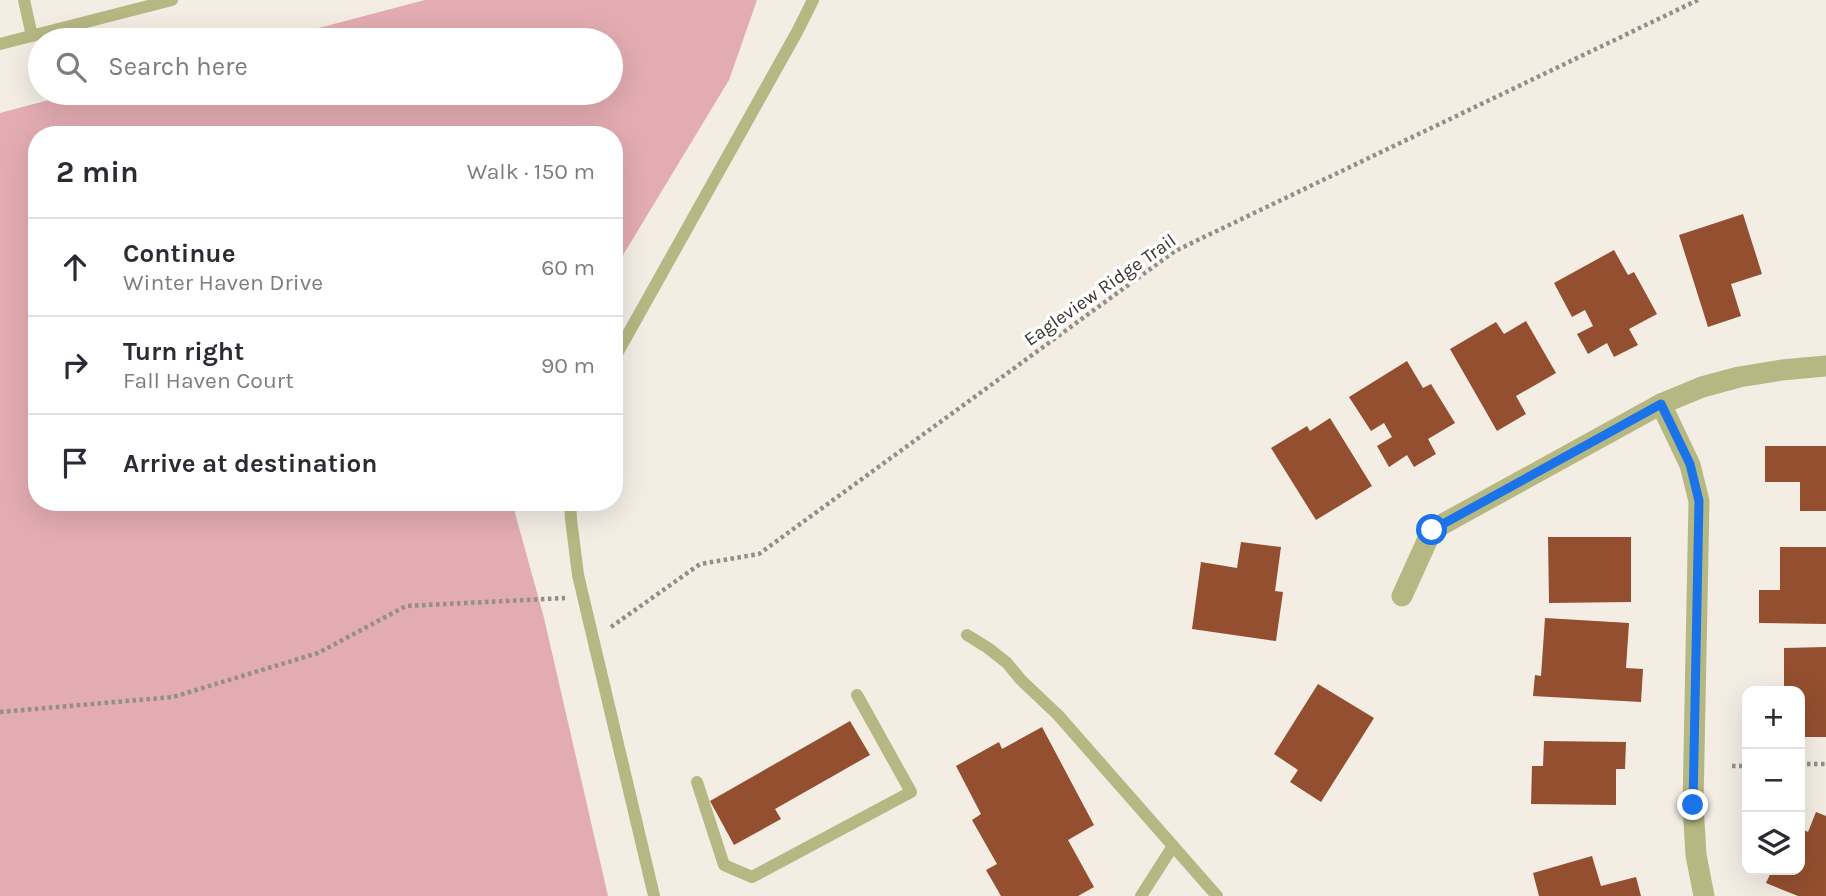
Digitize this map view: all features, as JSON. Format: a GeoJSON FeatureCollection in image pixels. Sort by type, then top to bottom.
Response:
{"type":"FeatureCollection","features":[{"type":"Feature","properties":{"kind":"street"},"geometry":{"type":"LineString","coordinates":[[1402,596],[1432,530],[1661,404],[1702,387],[1739,377],[1826,366]]}},
{"type":"Feature","properties":{"kind":"street"},"geometry":{"type":"LineString","coordinates":[[1661,404],[1690,464],[1699,501],[1693,805],[1696,855],[1704,896]]}},
{"type":"Feature","properties":{"kind":"lane"},"geometry":{"type":"LineString","coordinates":[[24,0],[30,28]]}},
{"type":"Feature","properties":{"kind":"lane"},"geometry":{"type":"LineString","coordinates":[[63,28],[172,0]]}},
{"type":"Feature","properties":{"kind":"lane"},"geometry":{"type":"LineString","coordinates":[[623,343],[813,0]]}},
{"type":"Feature","properties":{"kind":"lane"},"geometry":{"type":"LineString","coordinates":[[0,44],[28,37]]}},
{"type":"Feature","properties":{"kind":"lane"},"geometry":{"type":"LineString","coordinates":[[570,511],[578,575],[654,896]]}},
{"type":"Feature","properties":{"kind":"lane"},"geometry":{"type":"LineString","coordinates":[[968,635],[1007,663],[1058,715],[1217,896]]}},
{"type":"Feature","properties":{"kind":"lane"},"geometry":{"type":"LineString","coordinates":[[697,782],[724,864],[752,877],[911,792],[857,695]]}},
{"type":"Feature","properties":{"kind":"lane"},"geometry":{"type":"LineString","coordinates":[[1140,896],[1173,846]]}},
{"type":"Feature","properties":{"kind":"path","name":"Eagleview Ridge Trail"},"geometry":{"type":"LineString","coordinates":[[593,639],[700,565],[759,554],[1175,251],[1698,0]]}},
{"type":"Feature","properties":{"kind":"path"},"geometry":{"type":"LineString","coordinates":[[0,712],[173,697],[318,653],[406,606],[583,597]]}},
{"type":"Feature","properties":{"kind":"path"},"geometry":{"type":"LineString","coordinates":[[1805,764],[1826,764]]}},
{"type":"Feature","properties":{"kind":"path"},"geometry":{"type":"LineString","coordinates":[[1732,766],[1742,766]]}},
{"type":"Feature","properties":{"kind":"shaded area"},"geometry":{"type":"Polygon","coordinates":[[[425,0],[757,0],[729,80],[623,255],[623,126],[28,126],[28,511],[515,511],[544,618],[608,896],[0,896],[0,113],[30,105],[623,105],[623,28],[319,28],[425,0]]]}},
{"type":"Feature","properties":{"kind":"building"},"geometry":{"type":"Polygon","coordinates":[[[1743,214],[1762,274],[1731,284],[1741,316],[1708,327],[1679,235],[1743,214]]]}},
{"type":"Feature","properties":{"kind":"building"},"geometry":{"type":"Polygon","coordinates":[[[1614,250],[1628,275],[1634,272],[1657,314],[1629,329],[1638,345],[1614,357],[1607,343],[1588,354],[1577,334],[1593,326],[1585,310],[1572,317],[1554,283],[1614,250]]]}},
{"type":"Feature","properties":{"kind":"building"},"geometry":{"type":"Polygon","coordinates":[[[1526,321],[1556,373],[1516,396],[1526,414],[1497,431],[1450,349],[1496,322],[1504,334],[1526,321]]]}},
{"type":"Feature","properties":{"kind":"building"},"geometry":{"type":"Polygon","coordinates":[[[1407,361],[1423,388],[1431,384],[1455,423],[1428,439],[1436,454],[1414,467],[1407,455],[1389,467],[1377,446],[1392,437],[1384,423],[1371,431],[1349,397],[1407,361]]]}},
{"type":"Feature","properties":{"kind":"building"},"geometry":{"type":"Polygon","coordinates":[[[1330,418],[1372,486],[1316,520],[1271,448],[1307,426],[1310,431],[1330,418]]]}},
{"type":"Feature","properties":{"kind":"building"},"geometry":{"type":"Polygon","coordinates":[[[1765,446],[1826,446],[1826,511],[1800,511],[1800,482],[1765,482],[1765,446]]]}},
{"type":"Feature","properties":{"kind":"building"},"geometry":{"type":"Polygon","coordinates":[[[1548,537],[1631,537],[1631,602],[1549,603],[1548,537]]]}},
{"type":"Feature","properties":{"kind":"building"},"geometry":{"type":"Polygon","coordinates":[[[1241,542],[1281,547],[1275,591],[1283,592],[1276,641],[1192,629],[1201,562],[1237,568],[1241,542]]]}},
{"type":"Feature","properties":{"kind":"building"},"geometry":{"type":"Polygon","coordinates":[[[1780,547],[1826,547],[1826,624],[1759,623],[1759,590],[1780,590],[1780,547]]]}},
{"type":"Feature","properties":{"kind":"building"},"geometry":{"type":"Polygon","coordinates":[[[1545,618],[1629,623],[1626,668],[1643,669],[1641,702],[1533,696],[1535,675],[1541,676],[1545,618]]]}},
{"type":"Feature","properties":{"kind":"building"},"geometry":{"type":"Polygon","coordinates":[[[1826,647],[1826,737],[1805,737],[1805,686],[1784,686],[1784,648],[1826,647]]]}},
{"type":"Feature","properties":{"kind":"building"},"geometry":{"type":"Polygon","coordinates":[[[1318,684],[1374,718],[1321,802],[1290,782],[1298,770],[1274,754],[1318,684]]]}},
{"type":"Feature","properties":{"kind":"building"},"geometry":{"type":"Polygon","coordinates":[[[850,721],[870,755],[775,809],[781,819],[734,845],[710,801],[850,721]]]}},
{"type":"Feature","properties":{"kind":"building"},"geometry":{"type":"Polygon","coordinates":[[[1042,727],[1094,825],[1068,840],[1094,887],[1078,896],[1001,896],[986,870],[997,864],[972,820],[981,814],[956,766],[999,742],[1002,749],[1042,727]]]}},
{"type":"Feature","properties":{"kind":"building"},"geometry":{"type":"Polygon","coordinates":[[[1544,741],[1626,742],[1625,769],[1616,769],[1616,805],[1531,804],[1532,766],[1543,766],[1544,741]]]}},
{"type":"Feature","properties":{"kind":"building"},"geometry":{"type":"Polygon","coordinates":[[[1816,812],[1826,816],[1826,896],[1798,896],[1766,883],[1770,875],[1805,875],[1805,830],[1808,832],[1816,812]]]}},
{"type":"Feature","properties":{"kind":"building"},"geometry":{"type":"Polygon","coordinates":[[[1592,856],[1601,886],[1636,877],[1641,896],[1539,896],[1533,873],[1592,856]]]}},
{"type":"Feature","properties":{"kind":"route"},"geometry":{"type":"LineString","coordinates":[[1432,530],[1661,404],[1690,464],[1699,501],[1693,805]]}}]}
